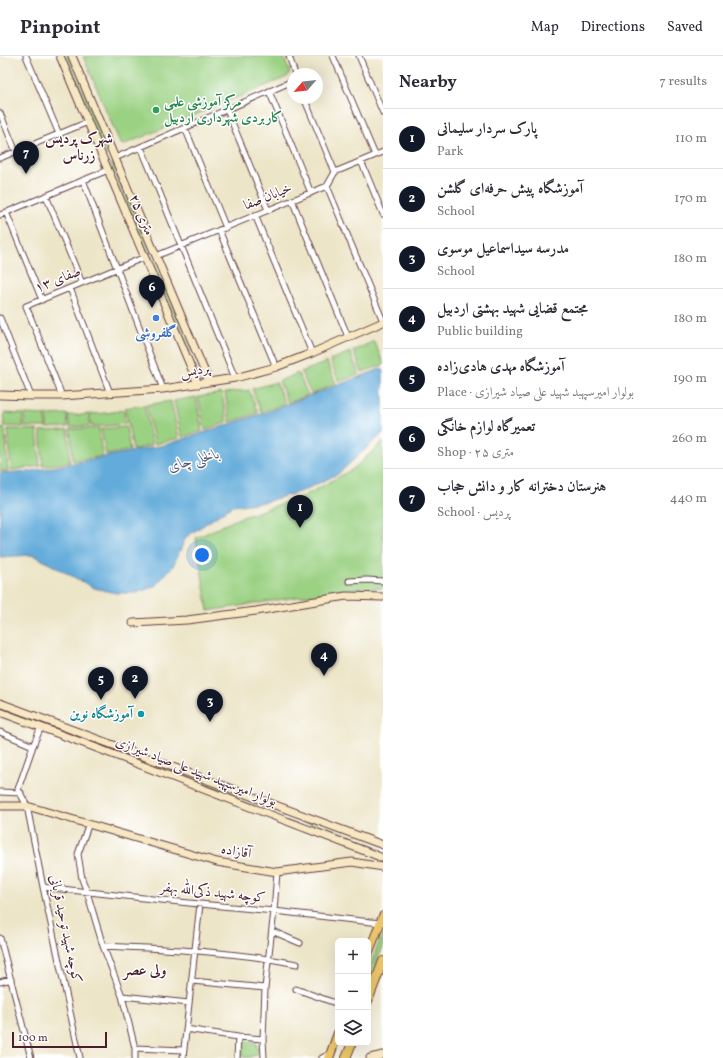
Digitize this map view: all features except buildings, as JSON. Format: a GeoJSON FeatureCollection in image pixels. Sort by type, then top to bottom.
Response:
{"type":"FeatureCollection","features":[{"type":"Feature","properties":{"kind":"main road"},"geometry":{"type":"LineString","coordinates":[[371,946],[382,919]]}},
{"type":"Feature","properties":{"kind":"main road"},"geometry":{"type":"LineString","coordinates":[[371,993],[383,961]]}},
{"type":"Feature","properties":{"kind":"main road"},"geometry":{"type":"LineString","coordinates":[[329,1056],[335,1041]]}},
{"type":"Feature","properties":{"kind":"main road"},"geometry":{"type":"LineString","coordinates":[[346,1058],[351,1046]]}},
{"type":"Feature","properties":{"kind":"street"},"geometry":{"type":"LineString","coordinates":[[26,56],[59,134]]}},
{"type":"Feature","properties":{"kind":"street","name":"۲۵ متری"},"geometry":{"type":"LineString","coordinates":[[60,56],[198,384]]}},
{"type":"Feature","properties":{"kind":"street","name":"۲۵ متری"},"geometry":{"type":"LineString","coordinates":[[72,56],[209,382]]}},
{"type":"Feature","properties":{"kind":"street"},"geometry":{"type":"LineString","coordinates":[[289,56],[293,68]]}},
{"type":"Feature","properties":{"kind":"street"},"geometry":{"type":"LineString","coordinates":[[333,56],[375,155]]}},
{"type":"Feature","properties":{"kind":"street"},"geometry":{"type":"LineString","coordinates":[[359,56],[383,113]]}},
{"type":"Feature","properties":{"kind":"street"},"geometry":{"type":"LineString","coordinates":[[105,162],[287,84]]}},
{"type":"Feature","properties":{"kind":"street"},"geometry":{"type":"LineString","coordinates":[[269,91],[310,193]]}},
{"type":"Feature","properties":{"kind":"street"},"geometry":{"type":"LineString","coordinates":[[307,104],[335,172]]}},
{"type":"Feature","properties":{"kind":"street"},"geometry":{"type":"LineString","coordinates":[[227,110],[268,210]]}},
{"type":"Feature","properties":{"kind":"street"},"geometry":{"type":"LineString","coordinates":[[0,113],[16,152]]}},
{"type":"Feature","properties":{"kind":"street"},"geometry":{"type":"LineString","coordinates":[[0,158],[88,122]]}},
{"type":"Feature","properties":{"kind":"street"},"geometry":{"type":"LineString","coordinates":[[185,128],[226,228]]}},
{"type":"Feature","properties":{"kind":"street"},"geometry":{"type":"LineString","coordinates":[[141,146],[235,378]]}},
{"type":"Feature","properties":{"kind":"street"},"geometry":{"type":"LineString","coordinates":[[383,152],[335,172],[327,186],[383,321]]}},
{"type":"Feature","properties":{"kind":"street"},"geometry":{"type":"LineString","coordinates":[[362,161],[383,214]]}},
{"type":"Feature","properties":{"kind":"street"},"geometry":{"type":"LineString","coordinates":[[0,215],[108,170]]}},
{"type":"Feature","properties":{"kind":"street"},"geometry":{"type":"LineString","coordinates":[[83,180],[163,389]]}},
{"type":"Feature","properties":{"kind":"street","name":"خیابان صفا"},"geometry":{"type":"LineString","coordinates":[[156,256],[327,186]]}},
{"type":"Feature","properties":{"kind":"street"},"geometry":{"type":"LineString","coordinates":[[46,196],[82,283]]}},
{"type":"Feature","properties":{"kind":"street"},"geometry":{"type":"LineString","coordinates":[[292,200],[348,337]]}},
{"type":"Feature","properties":{"kind":"street"},"geometry":{"type":"LineString","coordinates":[[6,212],[42,300]]}},
{"type":"Feature","properties":{"kind":"street"},"geometry":{"type":"LineString","coordinates":[[255,215],[312,353]]}},
{"type":"Feature","properties":{"kind":"street"},"geometry":{"type":"LineString","coordinates":[[219,230],[276,367]]}},
{"type":"Feature","properties":{"kind":"street","name":"صفای ۱۳"},"geometry":{"type":"LineString","coordinates":[[62,396],[26,306],[145,257]]}},
{"type":"Feature","properties":{"kind":"street"},"geometry":{"type":"LineString","coordinates":[[70,288],[110,393]]}},
{"type":"Feature","properties":{"kind":"street"},"geometry":{"type":"LineString","coordinates":[[0,318],[31,396]]}},
{"type":"Feature","properties":{"kind":"street","name":"پردیس"},"geometry":{"type":"LineString","coordinates":[[0,395],[62,396],[110,393],[163,389],[235,378],[276,367],[312,353],[383,321]]}},
{"type":"Feature","properties":{"kind":"street"},"geometry":{"type":"LineString","coordinates":[[349,581],[368,580],[383,582]]}},
{"type":"Feature","properties":{"kind":"street"},"geometry":{"type":"LineString","coordinates":[[133,623],[187,620],[256,611],[346,596],[383,597]]}},
{"type":"Feature","properties":{"kind":"street","name":"بولوار امیرسپهبد شهید علی صیاد شیرازی"},"geometry":{"type":"LineString","coordinates":[[0,703],[383,845]]}},
{"type":"Feature","properties":{"kind":"street","name":"بولوار امیرسپهبد شهید علی صیاد شیرازی"},"geometry":{"type":"LineString","coordinates":[[0,712],[383,858]]}},
{"type":"Feature","properties":{"kind":"street"},"geometry":{"type":"LineString","coordinates":[[21,793],[18,789],[44,719]]}},
{"type":"Feature","properties":{"kind":"street"},"geometry":{"type":"LineString","coordinates":[[0,732],[33,746]]}},
{"type":"Feature","properties":{"kind":"street"},"geometry":{"type":"LineString","coordinates":[[0,792],[21,793]]}},
{"type":"Feature","properties":{"kind":"street","name":"کوچه شهید توحید قربانی"},"geometry":{"type":"LineString","coordinates":[[21,793],[27,806],[80,1058]]}},
{"type":"Feature","properties":{"kind":"street","name":"آقازاده"},"geometry":{"type":"LineString","coordinates":[[0,806],[27,806],[217,862],[277,872],[352,862],[383,866]]}},
{"type":"Feature","properties":{"kind":"street"},"geometry":{"type":"LineString","coordinates":[[89,824],[78,854],[82,879],[88,892],[103,946],[122,996],[136,1058]]}},
{"type":"Feature","properties":{"kind":"street"},"geometry":{"type":"LineString","coordinates":[[264,1058],[263,1039],[265,988],[277,872]]}},
{"type":"Feature","properties":{"kind":"street","name":"کوچه شهید ذکی‌الله بهفر"},"geometry":{"type":"LineString","coordinates":[[43,887],[335,918],[382,919]]}},
{"type":"Feature","properties":{"kind":"street"},"geometry":{"type":"LineString","coordinates":[[183,1058],[200,904]]}},
{"type":"Feature","properties":{"kind":"street"},"geometry":{"type":"LineString","coordinates":[[272,931],[300,943]]}},
{"type":"Feature","properties":{"kind":"street"},"geometry":{"type":"LineString","coordinates":[[0,938],[32,1058]]}},
{"type":"Feature","properties":{"kind":"street"},"geometry":{"type":"LineString","coordinates":[[103,946],[195,950],[268,958],[297,964]]}},
{"type":"Feature","properties":{"kind":"street"},"geometry":{"type":"LineString","coordinates":[[0,982],[11,979]]}},
{"type":"Feature","properties":{"kind":"street"},"geometry":{"type":"LineString","coordinates":[[192,981],[265,988]]}},
{"type":"Feature","properties":{"kind":"street"},"geometry":{"type":"LineString","coordinates":[[296,989],[335,1003]]}},
{"type":"Feature","properties":{"kind":"street"},"geometry":{"type":"LineString","coordinates":[[122,996],[189,1003]]}},
{"type":"Feature","properties":{"kind":"street"},"geometry":{"type":"LineString","coordinates":[[186,1029],[263,1039]]}},
{"type":"Feature","properties":{"kind":"street"},"geometry":{"type":"LineString","coordinates":[[237,1058],[238,1036]]}},
{"type":"Feature","properties":{"kind":"street"},"geometry":{"type":"LineString","coordinates":[[134,1048],[184,1050]]}},
{"type":"Feature","properties":{"kind":"street"},"geometry":{"type":"LineString","coordinates":[[370,1058],[383,1055]]}},
{"type":"Feature","properties":{"kind":"street"},"geometry":{"type":"LineString","coordinates":[[322,1058],[329,1056]]}},
{"type":"Feature","properties":{"kind":"green space"},"geometry":{"type":"Polygon","coordinates":[[[64,56],[68,56],[109,153],[105,155],[64,56]]]}},
{"type":"Feature","properties":{"kind":"green space","name":"مرکز آموزشی علمی کاربردی شهرداری اردبیل"},"geometry":{"type":"Polygon","coordinates":[[[83,56],[283,56],[288,68],[287,68],[287,77],[123,145],[120,143],[83,56]]]}},
{"type":"Feature","properties":{"kind":"green space"},"geometry":{"type":"Polygon","coordinates":[[[113,163],[192,351],[189,352],[110,164],[113,163]]]}},
{"type":"Feature","properties":{"kind":"green space"},"geometry":{"type":"Polygon","coordinates":[[[374,341],[383,365],[362,372],[353,351],[374,341]]]}},
{"type":"Feature","properties":{"kind":"green space"},"geometry":{"type":"Polygon","coordinates":[[[350,352],[359,374],[339,382],[330,360],[350,352]]]}},
{"type":"Feature","properties":{"kind":"green space"},"geometry":{"type":"Polygon","coordinates":[[[327,362],[336,384],[311,394],[301,372],[327,362]]]}},
{"type":"Feature","properties":{"kind":"green space"},"geometry":{"type":"Polygon","coordinates":[[[298,373],[308,395],[288,403],[279,381],[298,373]]]}},
{"type":"Feature","properties":{"kind":"green space"},"geometry":{"type":"Polygon","coordinates":[[[276,382],[285,404],[261,412],[252,389],[276,382]]]}},
{"type":"Feature","properties":{"kind":"green space"},"geometry":{"type":"Polygon","coordinates":[[[249,390],[258,413],[230,422],[225,393],[249,390]]]}},
{"type":"Feature","properties":{"kind":"green space"},"geometry":{"type":"Polygon","coordinates":[[[222,393],[227,422],[205,430],[198,397],[222,393]]]}},
{"type":"Feature","properties":{"kind":"green space"},"geometry":{"type":"Polygon","coordinates":[[[196,397],[202,431],[182,437],[174,401],[196,397]]]}},
{"type":"Feature","properties":{"kind":"green space"},"geometry":{"type":"Polygon","coordinates":[[[171,401],[179,438],[155,444],[146,405],[171,401]]]}},
{"type":"Feature","properties":{"kind":"green space"},"geometry":{"type":"Polygon","coordinates":[[[144,405],[152,445],[133,450],[125,408],[144,405]]]}},
{"type":"Feature","properties":{"kind":"green space"},"geometry":{"type":"Polygon","coordinates":[[[124,410],[125,424],[91,426],[90,414],[124,410]]]}},
{"type":"Feature","properties":{"kind":"green space"},"geometry":{"type":"Polygon","coordinates":[[[4,413],[23,414],[23,427],[4,426],[4,413]]]}},
{"type":"Feature","properties":{"kind":"green space"},"geometry":{"type":"Polygon","coordinates":[[[25,414],[45,415],[46,427],[25,427],[25,414]]]}},
{"type":"Feature","properties":{"kind":"green space"},"geometry":{"type":"Polygon","coordinates":[[[67,414],[68,427],[47,428],[47,415],[67,414]]]}},
{"type":"Feature","properties":{"kind":"green space"},"geometry":{"type":"Polygon","coordinates":[[[89,414],[89,426],[70,427],[68,415],[89,414]]]}},
{"type":"Feature","properties":{"kind":"green space"},"geometry":{"type":"Polygon","coordinates":[[[126,427],[130,450],[106,455],[101,429],[126,427]]]}},
{"type":"Feature","properties":{"kind":"green space"},"geometry":{"type":"Polygon","coordinates":[[[0,428],[5,429],[8,471],[0,471],[0,428]]]}},
{"type":"Feature","properties":{"kind":"green space"},"geometry":{"type":"Polygon","coordinates":[[[99,428],[102,456],[73,461],[70,429],[99,428]]]}},
{"type":"Feature","properties":{"kind":"green space"},"geometry":{"type":"Polygon","coordinates":[[[8,429],[37,430],[40,466],[11,470],[8,429]]]}},
{"type":"Feature","properties":{"kind":"green space"},"geometry":{"type":"Polygon","coordinates":[[[68,430],[70,462],[43,466],[40,431],[68,430]]]}},
{"type":"Feature","properties":{"kind":"green space"},"geometry":{"type":"Polygon","coordinates":[[[383,442],[383,588],[348,589],[208,611],[196,538],[237,519],[304,496],[353,469],[383,442]]]}},
{"type":"Feature","properties":{"kind":"green space"},"geometry":{"type":"Polygon","coordinates":[[[63,730],[356,838],[375,846],[376,850],[64,733],[63,730]]]}},
{"type":"Feature","properties":{"kind":"green space"},"geometry":{"type":"Polygon","coordinates":[[[383,932],[383,945],[371,976],[371,963],[383,932]]]}},
{"type":"Feature","properties":{"kind":"green space"},"geometry":{"type":"Polygon","coordinates":[[[244,1040],[256,1043],[258,1052],[255,1055],[243,1057],[241,1043],[244,1040]]]}},
{"type":"Feature","properties":{"kind":"water","name":"بالخلی چای"},"geometry":{"type":"Polygon","coordinates":[[[383,368],[383,433],[338,474],[302,491],[265,502],[232,506],[186,537],[173,566],[155,586],[136,593],[116,593],[94,588],[33,555],[0,557],[0,473],[33,471],[165,445],[267,412],[383,368]]]}},
{"type":"Feature","properties":{"kind":"place","name":"مرکز آموزشی علمی کاربردی شهرداری اردبیل"},"geometry":{"type":"Point","coordinates":[156,110]}},
{"type":"Feature","properties":{"kind":"place","name":"هنرستان دخترانه کار و دانش حجاب"},"geometry":{"type":"Point","coordinates":[26,174]}},
{"type":"Feature","properties":{"kind":"place","name":"تعمیرگاه لوازم خانگی"},"geometry":{"type":"Point","coordinates":[152,308]}},
{"type":"Feature","properties":{"kind":"place","name":"گلفروشی"},"geometry":{"type":"Point","coordinates":[156,318]}},
{"type":"Feature","properties":{"kind":"place","name":"پارک سردار سلیمانی"},"geometry":{"type":"Point","coordinates":[300,528]}},
{"type":"Feature","properties":{"kind":"place","name":"مجتمع قضایی شهید بهشتی اردبیل"},"geometry":{"type":"Point","coordinates":[324,676]}},
{"type":"Feature","properties":{"kind":"place","name":"آموزشگاه پیش حرفه‌ای گلشن"},"geometry":{"type":"Point","coordinates":[135,699]}},
{"type":"Feature","properties":{"kind":"place","name":"آموزشگاه مهدی هادی‌زاده"},"geometry":{"type":"Point","coordinates":[101,700]}},
{"type":"Feature","properties":{"kind":"place","name":"آموزشگاه نوین"},"geometry":{"type":"Point","coordinates":[141,714]}},
{"type":"Feature","properties":{"kind":"place","name":"مدرسه سیداسماعیل موسوی"},"geometry":{"type":"Point","coordinates":[210,722]}},
{"type":"Feature","properties":{"kind":"district","name":"شهرک پردیس زرناس"},"geometry":{"type":"Point","coordinates":[79,148]}},
{"type":"Feature","properties":{"kind":"district","name":"ولی عصر"},"geometry":{"type":"Point","coordinates":[145,971]}}]}
